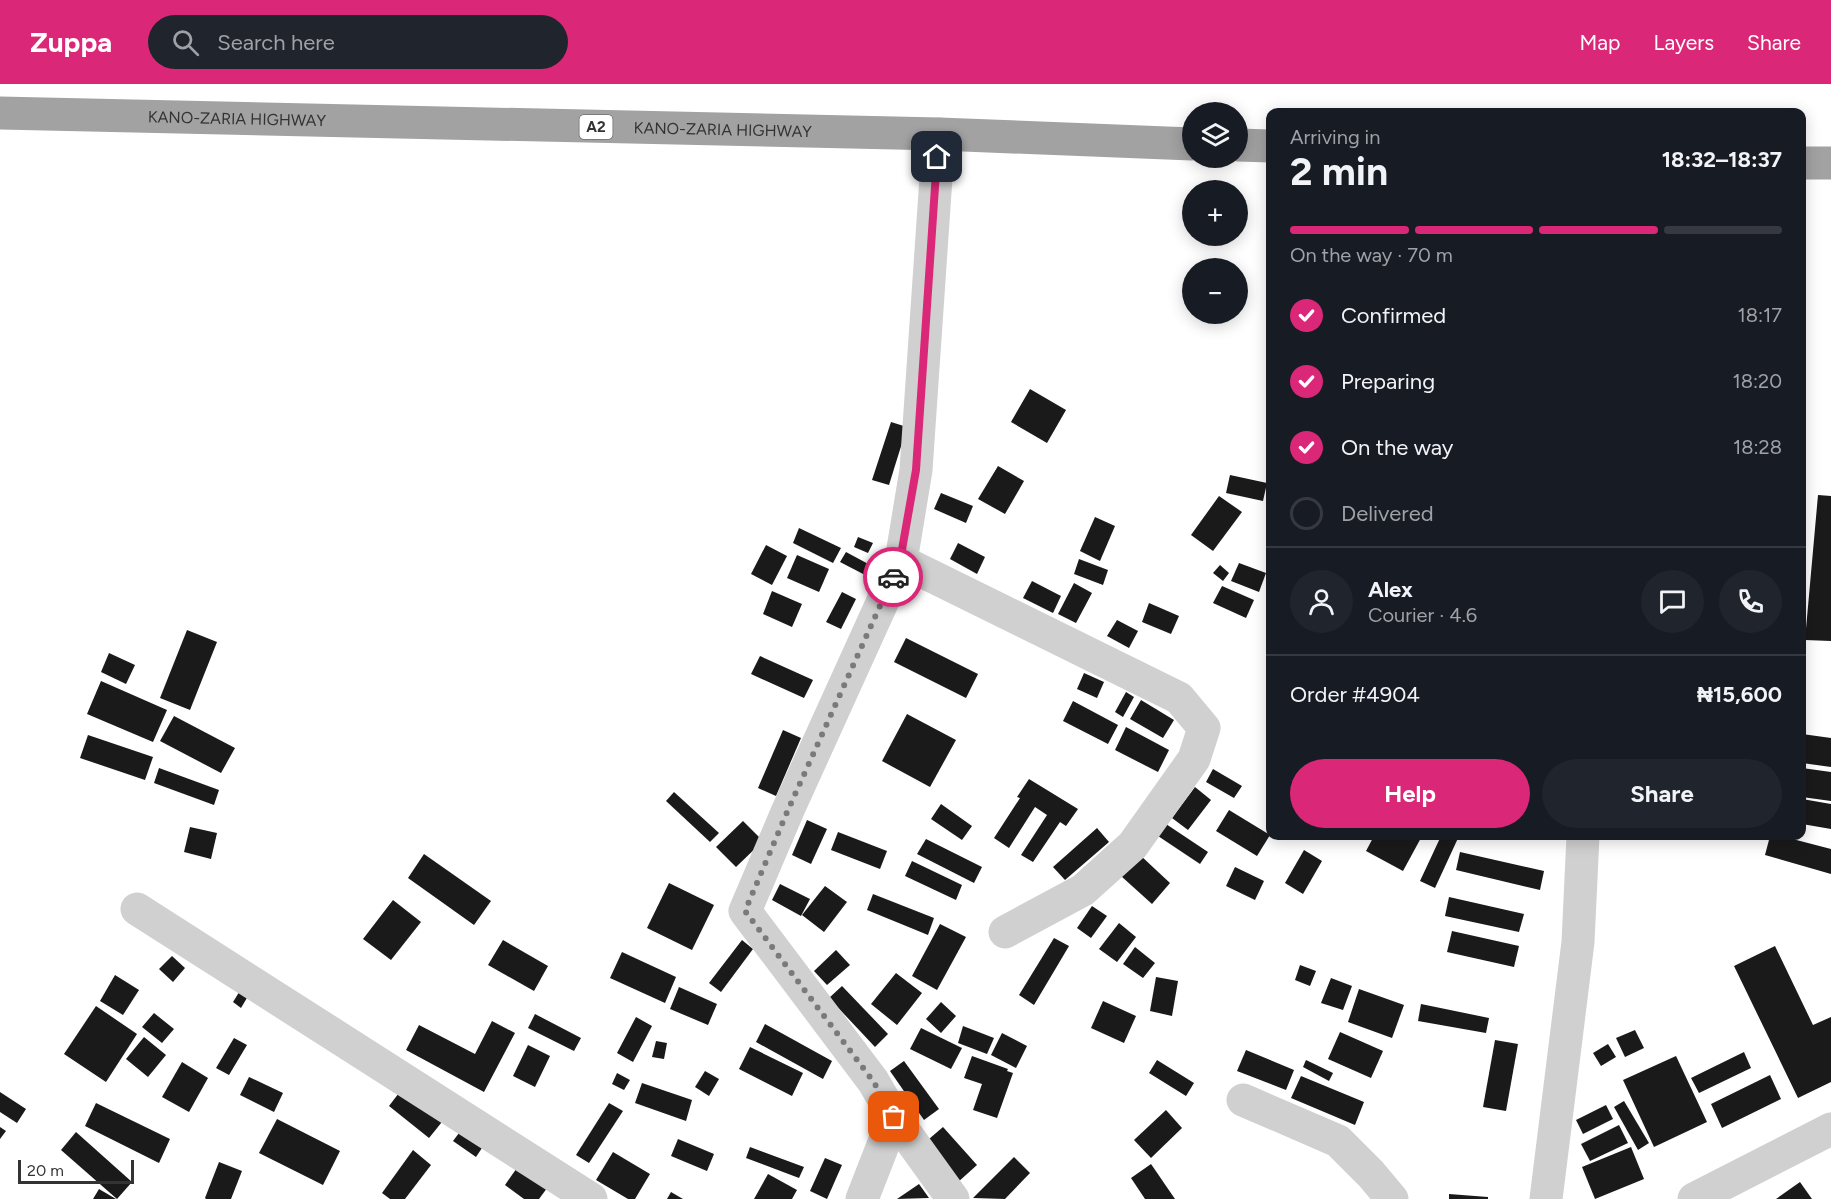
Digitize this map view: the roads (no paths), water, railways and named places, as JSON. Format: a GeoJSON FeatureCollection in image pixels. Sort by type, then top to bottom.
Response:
{"type":"FeatureCollection","features":[{"type":"Feature","properties":{"kind":"highway","name":"KANO-ZARIA HIGHWAY"},"geometry":{"type":"LineString","coordinates":[[0,113],[939,134],[1182,144]]}},
{"type":"Feature","properties":{"kind":"highway"},"geometry":{"type":"LineString","coordinates":[[1248,145],[1266,146]]}},
{"type":"Feature","properties":{"kind":"highway"},"geometry":{"type":"LineString","coordinates":[[1806,163],[1831,163]]}},
{"type":"Feature","properties":{"kind":"street"},"geometry":{"type":"LineString","coordinates":[[939,134],[916,470],[900,561],[745,911],[873,1081],[894,1117],[953,1199]]}},
{"type":"Feature","properties":{"kind":"street"},"geometry":{"type":"LineString","coordinates":[[900,561],[1179,698],[1204,729],[1194,759],[1133,845],[1083,890],[1005,932]]}},
{"type":"Feature","properties":{"kind":"street"},"geometry":{"type":"LineString","coordinates":[[1546,1199],[1578,942],[1583,840]]}},
{"type":"Feature","properties":{"kind":"street"},"geometry":{"type":"LineString","coordinates":[[137,909],[591,1199]]}},
{"type":"Feature","properties":{"kind":"street"},"geometry":{"type":"LineString","coordinates":[[1243,1100],[1338,1141],[1392,1199]]}},
{"type":"Feature","properties":{"kind":"street"},"geometry":{"type":"LineString","coordinates":[[862,1199],[894,1117]]}},
{"type":"Feature","properties":{"kind":"street"},"geometry":{"type":"LineString","coordinates":[[1694,1199],[1831,1129]]}}]}
